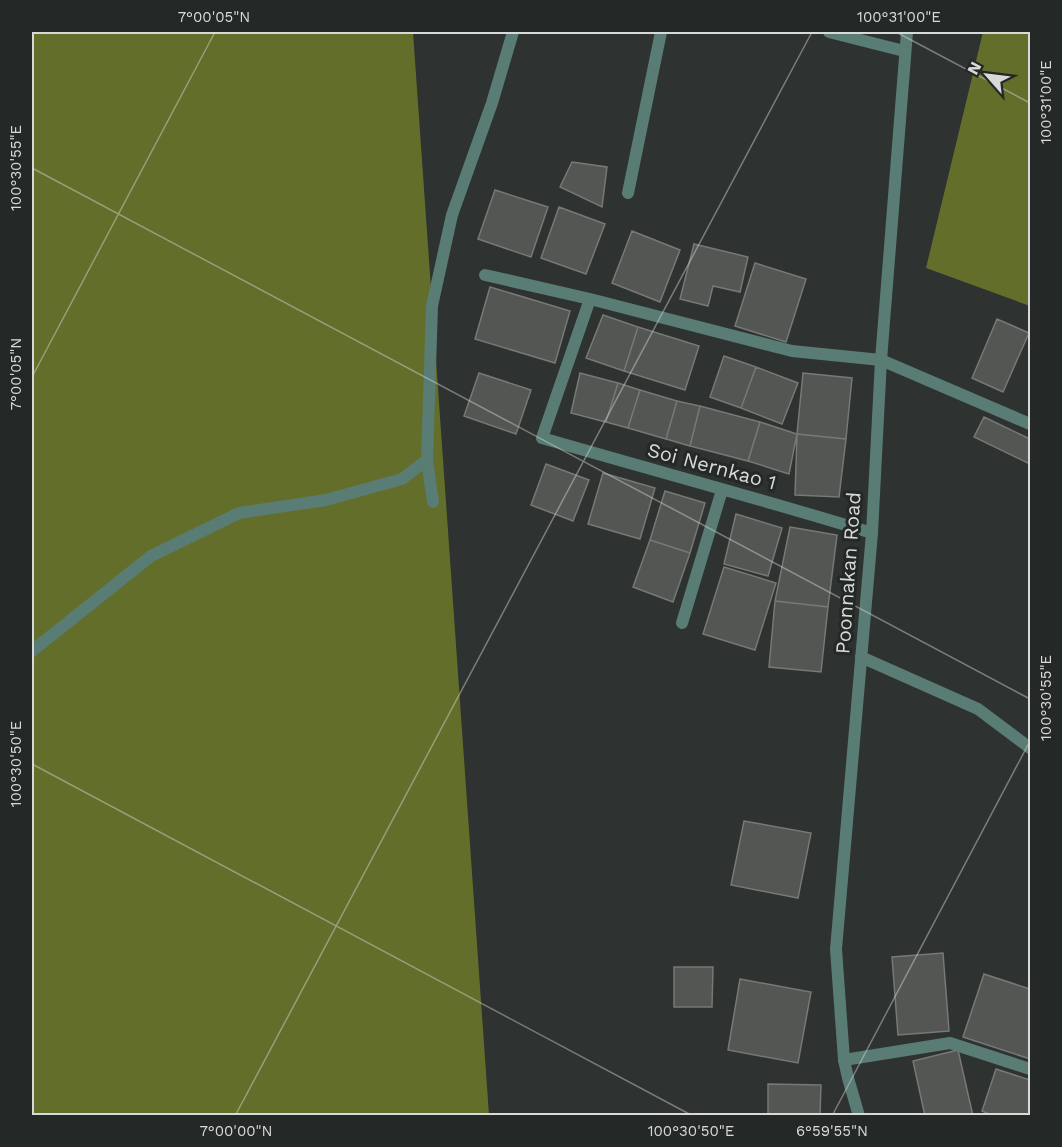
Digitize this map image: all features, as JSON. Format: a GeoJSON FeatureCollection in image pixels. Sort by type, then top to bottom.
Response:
{"type":"FeatureCollection","features":[{"type":"Feature","properties":{"kind":"street"},"geometry":{"type":"LineString","coordinates":[[433,502],[427,459],[432,306],[452,215],[492,103],[513,32]]}},
{"type":"Feature","properties":{"kind":"street"},"geometry":{"type":"LineString","coordinates":[[628,193],[660,32]]}},
{"type":"Feature","properties":{"kind":"street"},"geometry":{"type":"LineString","coordinates":[[829,32],[904,51]]}},
{"type":"Feature","properties":{"kind":"street","name":"Poonnakan Road"},"geometry":{"type":"LineString","coordinates":[[859,1116],[844,1060],[836,949],[872,533],[881,360],[907,32]]}},
{"type":"Feature","properties":{"kind":"street"},"geometry":{"type":"LineString","coordinates":[[485,275],[591,299],[792,351],[881,360],[1030,424]]}},
{"type":"Feature","properties":{"kind":"street","name":"Soi Nernkao 1"},"geometry":{"type":"LineString","coordinates":[[591,299],[542,438],[872,533]]}},
{"type":"Feature","properties":{"kind":"street"},"geometry":{"type":"LineString","coordinates":[[32,651],[151,556],[239,513],[326,500],[402,479],[427,459]]}},
{"type":"Feature","properties":{"kind":"street"},"geometry":{"type":"LineString","coordinates":[[682,623],[722,490]]}},
{"type":"Feature","properties":{"kind":"street"},"geometry":{"type":"LineString","coordinates":[[861,657],[978,709],[1030,748]]}},
{"type":"Feature","properties":{"kind":"street"},"geometry":{"type":"LineString","coordinates":[[844,1060],[950,1043],[1030,1069]]}},
{"type":"Feature","properties":{"kind":"green space"},"geometry":{"type":"Polygon","coordinates":[[[32,32],[413,32],[489,1115],[32,1115],[32,32]]]}},
{"type":"Feature","properties":{"kind":"green space"},"geometry":{"type":"Polygon","coordinates":[[[983,32],[1030,32],[1030,306],[926,268],[983,32]]]}},
{"type":"Feature","properties":{"kind":"building"},"geometry":{"type":"Polygon","coordinates":[[[572,162],[607,167],[602,207],[560,187],[572,162]]]}},
{"type":"Feature","properties":{"kind":"building"},"geometry":{"type":"Polygon","coordinates":[[[495,190],[548,207],[531,257],[478,239],[495,190]]]}},
{"type":"Feature","properties":{"kind":"building"},"geometry":{"type":"Polygon","coordinates":[[[559,207],[605,224],[586,274],[541,258],[559,207]]]}},
{"type":"Feature","properties":{"kind":"building"},"geometry":{"type":"Polygon","coordinates":[[[632,231],[680,250],[660,302],[612,283],[632,231]]]}},
{"type":"Feature","properties":{"kind":"building"},"geometry":{"type":"Polygon","coordinates":[[[694,244],[748,257],[740,292],[713,286],[708,306],[680,299],[694,244]]]}},
{"type":"Feature","properties":{"kind":"building"},"geometry":{"type":"Polygon","coordinates":[[[755,263],[806,279],[786,342],[735,326],[755,263]]]}},
{"type":"Feature","properties":{"kind":"building"},"geometry":{"type":"Polygon","coordinates":[[[490,287],[570,311],[555,363],[475,339],[490,287]]]}},
{"type":"Feature","properties":{"kind":"building"},"geometry":{"type":"Polygon","coordinates":[[[603,315],[638,327],[624,371],[586,358],[603,315]]]}},
{"type":"Feature","properties":{"kind":"building"},"geometry":{"type":"Polygon","coordinates":[[[997,319],[1029,333],[1003,392],[972,378],[997,319]]]}},
{"type":"Feature","properties":{"kind":"building"},"geometry":{"type":"Polygon","coordinates":[[[638,327],[699,346],[685,390],[624,371],[638,327]]]}},
{"type":"Feature","properties":{"kind":"building"},"geometry":{"type":"Polygon","coordinates":[[[724,356],[756,367],[741,408],[710,397],[724,356]]]}},
{"type":"Feature","properties":{"kind":"building"},"geometry":{"type":"Polygon","coordinates":[[[756,367],[798,383],[782,424],[741,408],[756,367]]]}},
{"type":"Feature","properties":{"kind":"building"},"geometry":{"type":"Polygon","coordinates":[[[479,373],[531,390],[516,434],[464,416],[479,373]]]}},
{"type":"Feature","properties":{"kind":"building"},"geometry":{"type":"Polygon","coordinates":[[[580,373],[618,383],[606,422],[571,413],[580,373]]]}},
{"type":"Feature","properties":{"kind":"building"},"geometry":{"type":"Polygon","coordinates":[[[803,373],[852,378],[846,439],[797,434],[803,373]]]}},
{"type":"Feature","properties":{"kind":"building"},"geometry":{"type":"Polygon","coordinates":[[[618,383],[640,390],[628,428],[606,422],[618,383]]]}},
{"type":"Feature","properties":{"kind":"building"},"geometry":{"type":"Polygon","coordinates":[[[640,390],[677,401],[666,439],[628,428],[640,390]]]}},
{"type":"Feature","properties":{"kind":"building"},"geometry":{"type":"Polygon","coordinates":[[[677,401],[700,406],[690,446],[666,439],[677,401]]]}},
{"type":"Feature","properties":{"kind":"building"},"geometry":{"type":"Polygon","coordinates":[[[700,406],[760,422],[748,461],[690,446],[700,406]]]}},
{"type":"Feature","properties":{"kind":"building"},"geometry":{"type":"Polygon","coordinates":[[[984,417],[1030,439],[1030,464],[974,437],[984,417]]]}},
{"type":"Feature","properties":{"kind":"building"},"geometry":{"type":"Polygon","coordinates":[[[760,422],[797,434],[789,474],[748,461],[760,422]]]}},
{"type":"Feature","properties":{"kind":"building"},"geometry":{"type":"Polygon","coordinates":[[[797,434],[846,439],[839,497],[795,495],[797,434]]]}},
{"type":"Feature","properties":{"kind":"building"},"geometry":{"type":"Polygon","coordinates":[[[546,464],[589,480],[573,521],[531,505],[546,464]]]}},
{"type":"Feature","properties":{"kind":"building"},"geometry":{"type":"Polygon","coordinates":[[[603,473],[655,488],[640,539],[588,524],[603,473]]]}},
{"type":"Feature","properties":{"kind":"building"},"geometry":{"type":"Polygon","coordinates":[[[665,491],[705,503],[690,553],[650,540],[665,491]]]}},
{"type":"Feature","properties":{"kind":"building"},"geometry":{"type":"Polygon","coordinates":[[[736,514],[782,528],[768,576],[724,564],[736,514]]]}},
{"type":"Feature","properties":{"kind":"building"},"geometry":{"type":"Polygon","coordinates":[[[790,527],[837,535],[828,607],[775,601],[790,527]]]}},
{"type":"Feature","properties":{"kind":"building"},"geometry":{"type":"Polygon","coordinates":[[[650,540],[690,553],[673,602],[633,587],[650,540]]]}},
{"type":"Feature","properties":{"kind":"building"},"geometry":{"type":"Polygon","coordinates":[[[724,567],[776,583],[755,650],[703,634],[724,567]]]}},
{"type":"Feature","properties":{"kind":"building"},"geometry":{"type":"Polygon","coordinates":[[[775,601],[828,607],[821,672],[769,667],[775,601]]]}},
{"type":"Feature","properties":{"kind":"building"},"geometry":{"type":"Polygon","coordinates":[[[744,821],[811,833],[798,898],[731,885],[744,821]]]}},
{"type":"Feature","properties":{"kind":"building"},"geometry":{"type":"Polygon","coordinates":[[[943,953],[949,1031],[898,1035],[892,957],[943,953]]]}},
{"type":"Feature","properties":{"kind":"building"},"geometry":{"type":"Polygon","coordinates":[[[674,967],[713,967],[712,1007],[674,1007],[674,967]]]}},
{"type":"Feature","properties":{"kind":"building"},"geometry":{"type":"Polygon","coordinates":[[[984,974],[1030,989],[1030,1059],[963,1037],[984,974]]]}},
{"type":"Feature","properties":{"kind":"building"},"geometry":{"type":"Polygon","coordinates":[[[740,979],[811,992],[798,1063],[728,1050],[740,979]]]}},
{"type":"Feature","properties":{"kind":"building"},"geometry":{"type":"Polygon","coordinates":[[[958,1050],[973,1116],[925,1116],[913,1061],[958,1050]]]}},
{"type":"Feature","properties":{"kind":"building"},"geometry":{"type":"Polygon","coordinates":[[[996,1069],[1030,1080],[1030,1116],[994,1116],[982,1111],[996,1069]]]}},
{"type":"Feature","properties":{"kind":"building"},"geometry":{"type":"Polygon","coordinates":[[[768,1084],[821,1085],[820,1116],[768,1116],[768,1084]]]}}]}
